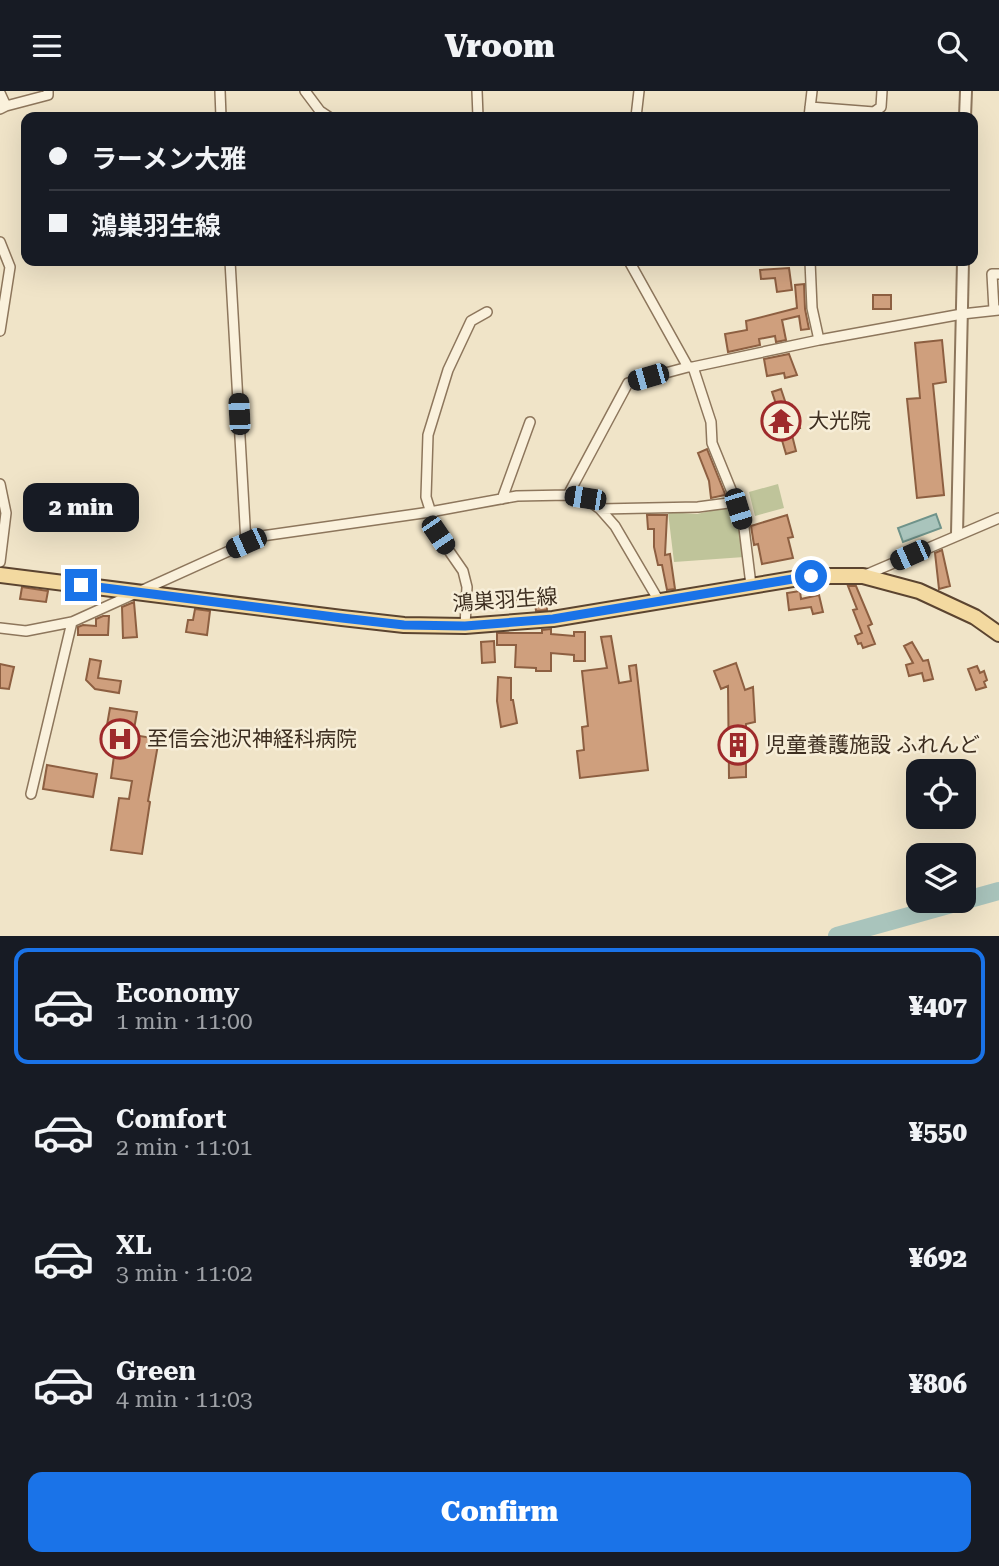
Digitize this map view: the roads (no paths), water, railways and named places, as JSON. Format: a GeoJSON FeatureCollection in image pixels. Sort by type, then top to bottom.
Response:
{"type":"FeatureCollection","features":[{"type":"Feature","properties":{"kind":"main road","name":"鴻巣羽生線"},"geometry":{"type":"LineString","coordinates":[[0,575],[404,625],[465,626],[553,619],[811,576],[863,576],[919,591],[975,617],[999,634]]}},
{"type":"Feature","properties":{"kind":"street"},"geometry":{"type":"LineString","coordinates":[[0,93],[3,108],[48,95],[48,91]]}},
{"type":"Feature","properties":{"kind":"street"},"geometry":{"type":"LineString","coordinates":[[220,91],[221,112]]}},
{"type":"Feature","properties":{"kind":"street"},"geometry":{"type":"LineString","coordinates":[[305,91],[322,112]]}},
{"type":"Feature","properties":{"kind":"street"},"geometry":{"type":"LineString","coordinates":[[477,91],[478,112]]}},
{"type":"Feature","properties":{"kind":"street"},"geometry":{"type":"LineString","coordinates":[[637,112],[639,91]]}},
{"type":"Feature","properties":{"kind":"street"},"geometry":{"type":"LineString","coordinates":[[812,91],[809,112],[874,112],[881,107],[882,91]]}},
{"type":"Feature","properties":{"kind":"street"},"geometry":{"type":"LineString","coordinates":[[965,112],[966,91]]}},
{"type":"Feature","properties":{"kind":"street"},"geometry":{"type":"LineString","coordinates":[[0,241],[10,267],[0,331]]}},
{"type":"Feature","properties":{"kind":"street"},"geometry":{"type":"LineString","coordinates":[[230,266],[246,543]]}},
{"type":"Feature","properties":{"kind":"street"},"geometry":{"type":"LineString","coordinates":[[632,266],[691,367],[711,422],[712,443],[744,528],[751,585]]}},
{"type":"Feature","properties":{"kind":"street"},"geometry":{"type":"LineString","coordinates":[[810,266],[812,308],[819,340]]}},
{"type":"Feature","properties":{"kind":"street"},"geometry":{"type":"LineString","coordinates":[[957,534],[963,266]]}},
{"type":"Feature","properties":{"kind":"street"},"geometry":{"type":"LineString","coordinates":[[568,495],[628,383],[819,340],[997,310],[992,274],[999,274]]}},
{"type":"Feature","properties":{"kind":"street"},"geometry":{"type":"LineString","coordinates":[[465,626],[467,587],[463,571],[438,535],[426,497],[428,435],[449,370],[471,321],[487,312]]}},
{"type":"Feature","properties":{"kind":"street"},"geometry":{"type":"LineString","coordinates":[[502,499],[530,422]]}},
{"type":"Feature","properties":{"kind":"street"},"geometry":{"type":"LineString","coordinates":[[0,484],[6,513],[0,562]]}},
{"type":"Feature","properties":{"kind":"street"},"geometry":{"type":"LineString","coordinates":[[0,628],[26,631],[72,622],[262,536],[430,512],[517,496],[568,495],[585,498],[600,509],[615,526],[659,601]]}},
{"type":"Feature","properties":{"kind":"street"},"geometry":{"type":"LineString","coordinates":[[600,509],[698,507],[736,502]]}},
{"type":"Feature","properties":{"kind":"street"},"geometry":{"type":"LineString","coordinates":[[863,576],[999,518]]}},
{"type":"Feature","properties":{"kind":"street"},"geometry":{"type":"LineString","coordinates":[[31,794],[72,622]]}},
{"type":"Feature","properties":{"kind":"water"},"geometry":{"type":"Polygon","coordinates":[[[936,514],[941,528],[903,542],[898,528],[936,514]]]}},
{"type":"Feature","properties":{"kind":"waterway"},"geometry":{"type":"LineString","coordinates":[[837,936],[999,891]]}},
{"type":"Feature","properties":{"kind":"place","name":"大光院"},"geometry":{"type":"Point","coordinates":[781,421]}},
{"type":"Feature","properties":{"kind":"place","name":"至信会池沢神経科病院"},"geometry":{"type":"Point","coordinates":[120,739]}},
{"type":"Feature","properties":{"kind":"place","name":"児童養護施設 ふれんど"},"geometry":{"type":"Point","coordinates":[738,745]}}]}
